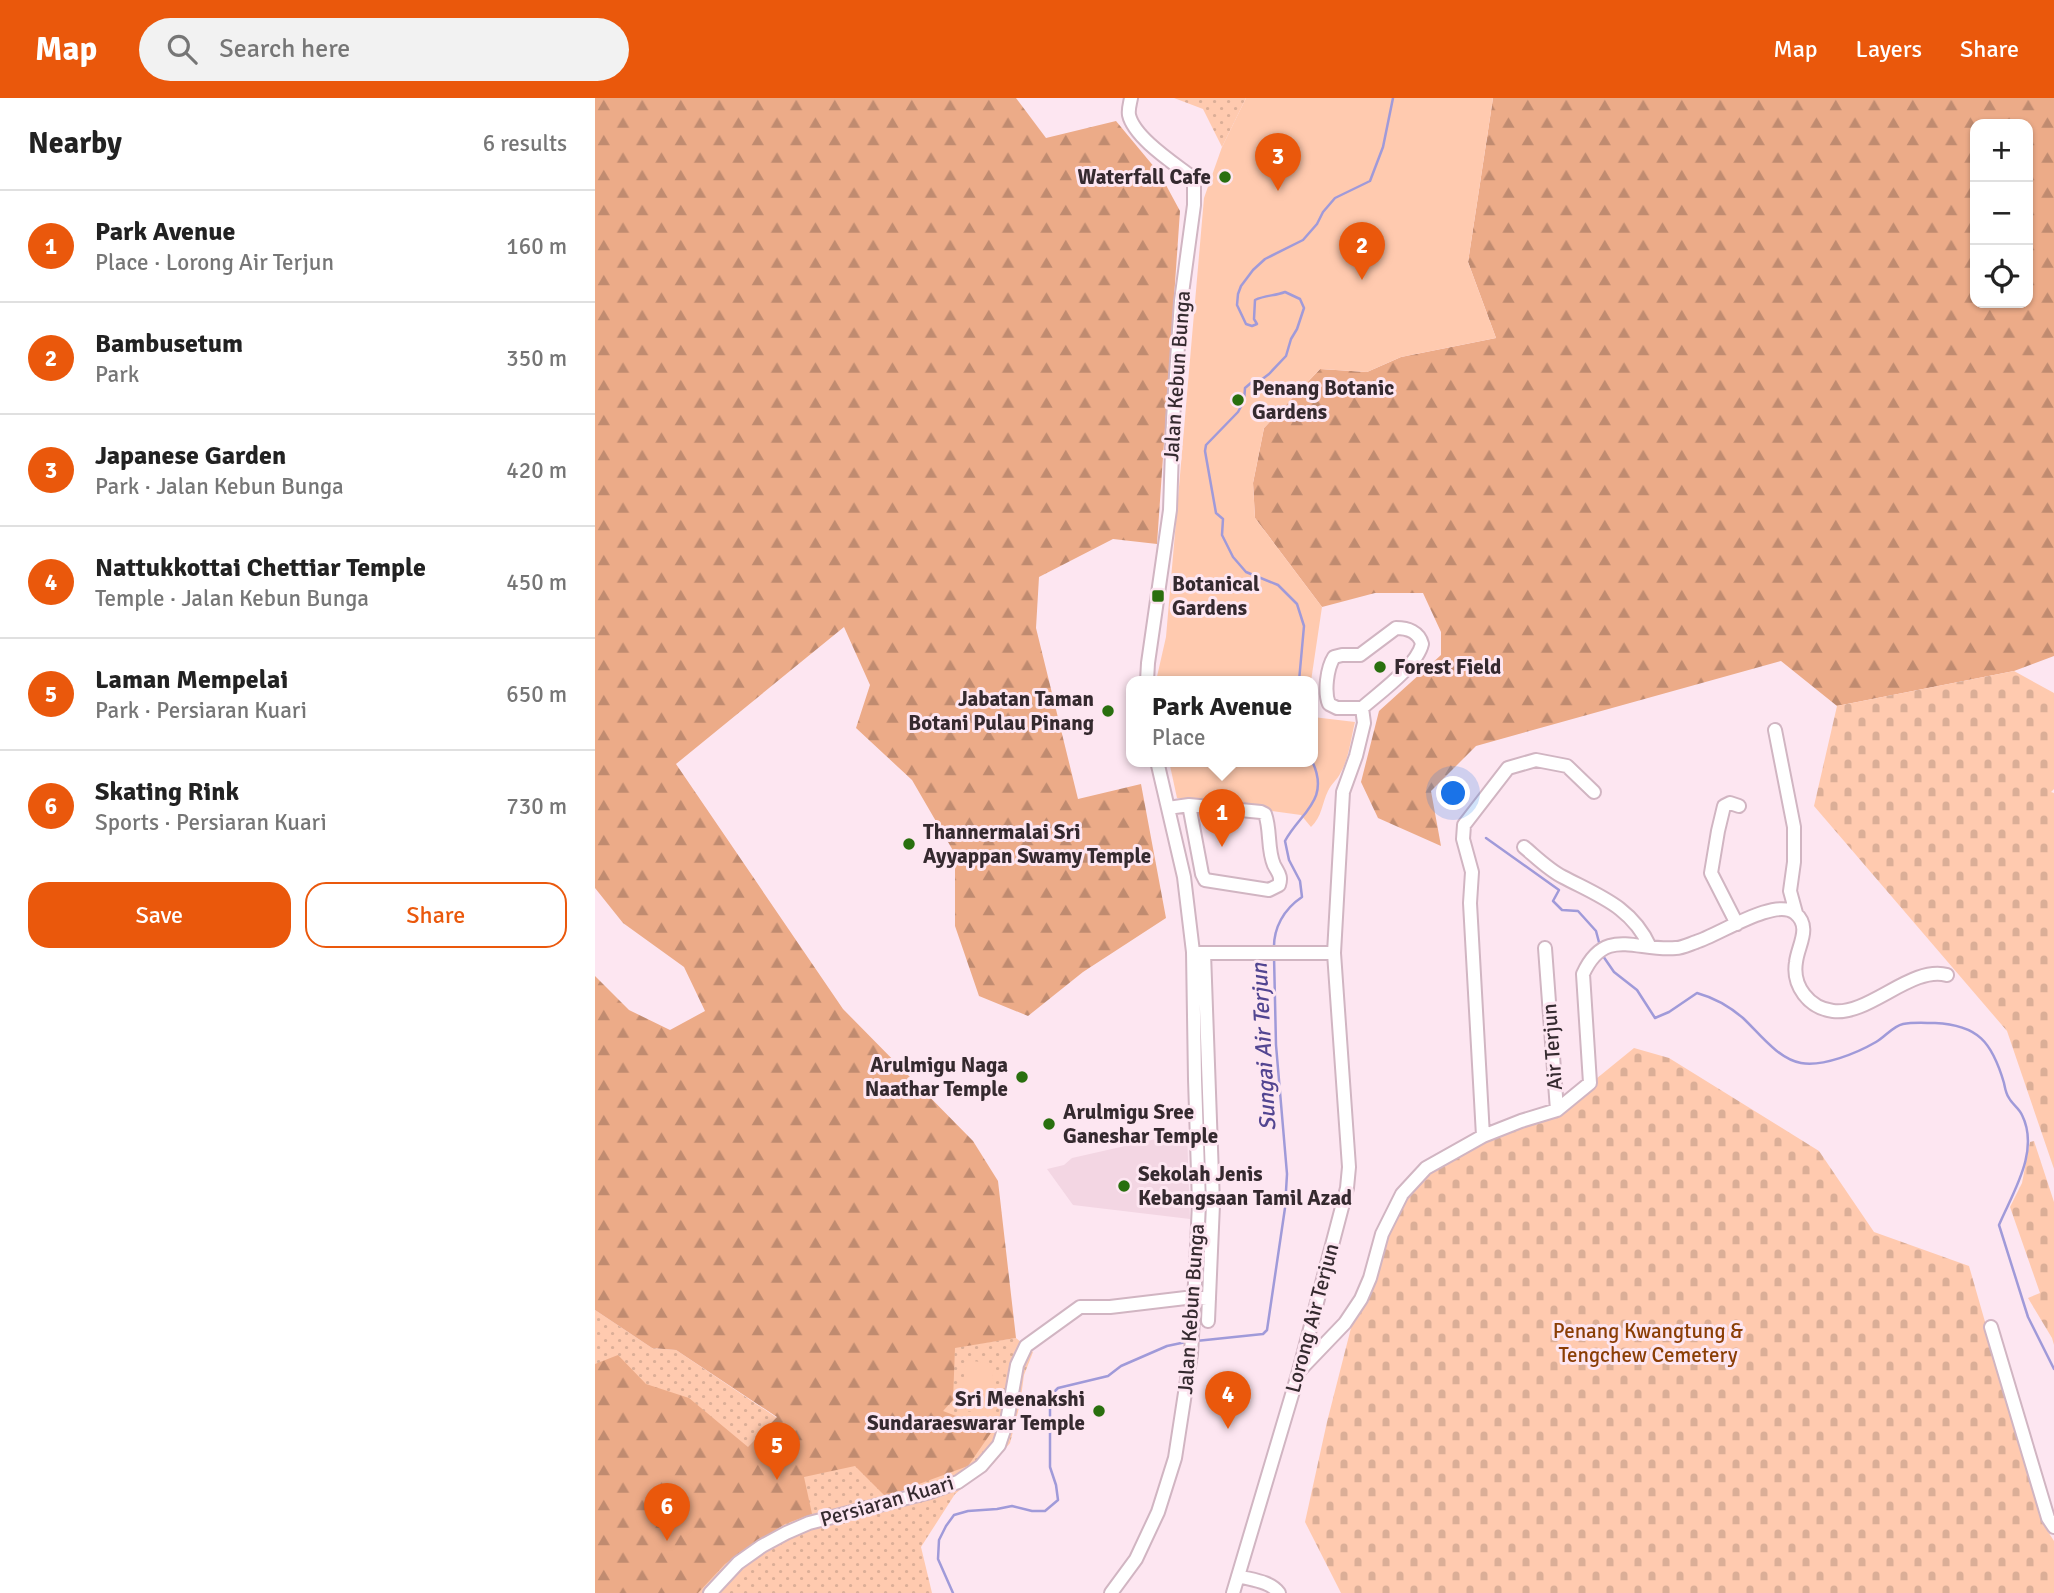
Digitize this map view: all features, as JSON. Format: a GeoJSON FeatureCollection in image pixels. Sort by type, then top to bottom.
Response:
{"type":"FeatureCollection","features":[{"type":"Feature","properties":{"kind":"street","name":"Jalan Kebun Bunga"},"geometry":{"type":"LineString","coordinates":[[1131,98],[1129,115],[1140,133],[1189,176],[1194,184],[1195,205],[1181,301],[1170,510],[1147,676]]}},
{"type":"Feature","properties":{"kind":"street"},"geometry":{"type":"LineString","coordinates":[[1396,628],[1413,631],[1421,640],[1419,654],[1401,674],[1362,708],[1336,708],[1329,704],[1327,696],[1332,660],[1338,655],[1360,655],[1396,628]]}},
{"type":"Feature","properties":{"kind":"street","name":"Lorong Air Terjun"},"geometry":{"type":"LineString","coordinates":[[1233,1593],[1299,1371],[1347,1188],[1349,1167],[1334,953],[1343,792],[1364,723],[1362,708]]}},
{"type":"Feature","properties":{"kind":"street"},"geometry":{"type":"LineString","coordinates":[[1775,730],[1794,827],[1794,862],[1790,891],[1804,936],[1796,959],[1796,977],[1803,995],[1818,1008],[1835,1012],[1852,1010],[1920,978],[1934,974],[1947,975]]}},
{"type":"Feature","properties":{"kind":"street"},"geometry":{"type":"LineString","coordinates":[[1483,1136],[1469,903],[1472,872],[1463,839],[1464,825],[1508,768],[1536,760],[1567,766],[1594,792]]}},
{"type":"Feature","properties":{"kind":"street","name":"Jalan Kebun Bunga"},"geometry":{"type":"LineString","coordinates":[[1111,1593],[1136,1559],[1158,1512],[1175,1458],[1191,1354],[1199,1197],[1194,1066],[1199,953],[1158,767]]}},
{"type":"Feature","properties":{"kind":"street"},"geometry":{"type":"LineString","coordinates":[[1737,924],[1711,873],[1717,831],[1724,806],[1730,803],[1739,806]]}},
{"type":"Feature","properties":{"kind":"street"},"geometry":{"type":"LineString","coordinates":[[1168,808],[1189,805],[1263,813],[1267,816],[1273,861],[1280,875],[1279,886],[1269,890],[1204,878],[1189,805]]}},
{"type":"Feature","properties":{"kind":"street"},"geometry":{"type":"LineString","coordinates":[[1524,847],[1560,876],[1595,892],[1628,915],[1643,932],[1650,947]]}},
{"type":"Feature","properties":{"kind":"street"},"geometry":{"type":"LineString","coordinates":[[1779,908],[1790,891]]}},
{"type":"Feature","properties":{"kind":"street"},"geometry":{"type":"LineString","coordinates":[[1557,1110],[1590,1083],[1583,974],[1590,960],[1604,949],[1625,943],[1676,948],[1709,938],[1779,908],[1796,913]]}},
{"type":"Feature","properties":{"kind":"street","name":"Air Terjun"},"geometry":{"type":"LineString","coordinates":[[1299,1371],[1345,1324],[1361,1299],[1370,1278],[1382,1234],[1402,1194],[1426,1168],[1483,1136],[1557,1110],[1545,948]]}},
{"type":"Feature","properties":{"kind":"street"},"geometry":{"type":"LineString","coordinates":[[1208,1321],[1213,1204],[1199,953],[1334,953]]}},
{"type":"Feature","properties":{"kind":"street","name":"Persiaran Kuari"},"geometry":{"type":"LineString","coordinates":[[709,1593],[738,1563],[786,1532],[809,1523],[930,1492],[958,1482],[981,1466],[999,1445],[1007,1421],[1017,1365],[1026,1346],[1080,1307],[1110,1307],[1194,1297],[1209,1300]]}},
{"type":"Feature","properties":{"kind":"street"},"geometry":{"type":"LineString","coordinates":[[1991,1327],[2048,1518],[2054,1527]]}},
{"type":"Feature","properties":{"kind":"street"},"geometry":{"type":"LineString","coordinates":[[1238,1576],[1269,1584],[1279,1593]]}},
{"type":"Feature","properties":{"kind":"shaded area","name":"Sekolah Jenis Kebangsaan Tamil Azad"},"geometry":{"type":"Polygon","coordinates":[[[1187,1132],[1190,1219],[1073,1205],[1047,1169],[1064,1165],[1072,1158],[1187,1132]]]}},
{"type":"Feature","properties":{"kind":"green space"},"geometry":{"type":"Polygon","coordinates":[[[595,98],[1016,98],[1046,138],[1116,121],[1160,174],[1180,211],[1157,544],[1113,539],[1039,577],[1036,628],[1078,799],[1141,784],[1166,918],[1083,972],[1028,1016],[979,996],[955,926],[955,854],[912,780],[856,728],[870,685],[844,627],[676,764],[843,1009],[973,1141],[998,1181],[1016,1338],[955,1348],[953,1400],[943,1411],[993,1430],[968,1466],[887,1498],[855,1466],[804,1477],[812,1514],[785,1524],[725,1564],[698,1593],[595,1593],[595,1364],[618,1355],[646,1384],[689,1398],[748,1447],[777,1417],[676,1350],[652,1348],[595,1310],[595,976],[629,1010],[670,1030],[705,1011],[684,967],[623,923],[595,888],[595,98]]]}},
{"type":"Feature","properties":{"kind":"green space"},"geometry":{"type":"Polygon","coordinates":[[[1174,98],[1246,98],[1222,147],[1203,109],[1174,98]]]}},
{"type":"Feature","properties":{"kind":"green space","name":"Penang Botanic Gardens"},"geometry":{"type":"Polygon","coordinates":[[[1246,98],[1493,98],[1468,262],[1496,338],[1401,357],[1367,372],[1320,369],[1264,428],[1253,483],[1255,518],[1322,607],[1312,676],[1157,676],[1166,637],[1204,198],[1222,147],[1246,98]]]}},
{"type":"Feature","properties":{"kind":"green space"},"geometry":{"type":"Polygon","coordinates":[[[1493,98],[2054,98],[2054,656],[2014,671],[1837,706],[1781,661],[1476,746],[1431,791],[1441,846],[1378,818],[1361,782],[1379,711],[1441,655],[1441,632],[1423,593],[1375,593],[1322,607],[1255,518],[1253,483],[1264,428],[1320,369],[1367,372],[1401,357],[1496,338],[1468,262],[1493,98]]]}},
{"type":"Feature","properties":{"kind":"green space"},"geometry":{"type":"Polygon","coordinates":[[[2014,671],[2054,693],[2054,789],[2051,792],[2054,793],[2054,1169],[2007,1031],[1814,806],[1837,706],[2014,671]]]}},
{"type":"Feature","properties":{"kind":"green space"},"geometry":{"type":"Polygon","coordinates":[[[1318,718],[1355,722],[1344,766],[1329,788],[1320,814],[1311,827],[1301,815],[1177,798],[1170,767],[1318,767],[1318,718]]]}},
{"type":"Feature","properties":{"kind":"green space","name":"Penang Kwangtung & Tengchew Cemetery"},"geometry":{"type":"Polygon","coordinates":[[[1634,1048],[1669,1058],[1819,1151],[1874,1232],[1969,1266],[2043,1524],[2054,1541],[2054,1593],[1341,1593],[1305,1522],[1351,1328],[1369,1293],[1396,1210],[1420,1171],[1475,1138],[1553,1114],[1634,1048]]]}},
{"type":"Feature","properties":{"kind":"green space"},"geometry":{"type":"Polygon","coordinates":[[[2034,1141],[2054,1202],[2054,1345],[2028,1298],[2040,1293],[2010,1207],[2022,1183],[2030,1142],[2034,1141]]]}},
{"type":"Feature","properties":{"kind":"green space"},"geometry":{"type":"Polygon","coordinates":[[[595,1310],[652,1348],[676,1350],[795,1430],[955,1347],[1016,1338],[1033,1352],[1024,1375],[1010,1443],[994,1463],[955,1494],[921,1547],[932,1593],[595,1593],[595,1310]]]}},
{"type":"Feature","properties":{"kind":"green space"},"geometry":{"type":"Polygon","coordinates":[[[966,1360],[994,1364],[988,1414],[960,1410],[966,1360]]]}},
{"type":"Feature","properties":{"kind":"waterway","name":"Sungai Air Terjun"},"geometry":{"type":"LineString","coordinates":[[1299,676],[1304,626],[1297,604],[1278,585],[1246,572],[1233,557],[1222,535],[1223,519],[1216,513],[1205,451],[1206,445],[1238,412],[1244,401],[1245,388],[1269,374],[1286,356],[1304,308],[1300,299],[1285,292],[1263,297],[1255,300],[1254,319],[1257,324],[1246,324],[1237,305],[1241,286],[1265,259],[1303,240],[1335,198],[1370,181],[1383,147],[1393,98]]}},
{"type":"Feature","properties":{"kind":"waterway","name":"Sungai Air Terjun"},"geometry":{"type":"LineString","coordinates":[[1274,950],[1275,934],[1281,920],[1290,907],[1302,897],[1300,881],[1289,860],[1285,841],[1316,796],[1318,786],[1314,767]]}},
{"type":"Feature","properties":{"kind":"waterway"},"geometry":{"type":"LineString","coordinates":[[1486,838],[1559,890],[1553,901],[1562,910],[1578,911],[1596,931],[1600,946]]}},
{"type":"Feature","properties":{"kind":"waterway","name":"Sungai Air Terjun"},"geometry":{"type":"LineString","coordinates":[[1196,1341],[1263,1334],[1267,1330],[1285,1208],[1287,1174],[1276,1045],[1274,956]]}},
{"type":"Feature","properties":{"kind":"waterway"},"geometry":{"type":"LineString","coordinates":[[1603,956],[1614,972],[1637,990],[1655,1018],[1697,993],[1704,995],[1743,1018],[1784,1056],[1801,1063],[1819,1063],[1850,1055],[1876,1042],[1899,1025],[1907,1023],[1950,1024],[1962,1027],[1981,1038],[1994,1057],[2007,1095],[2021,1113],[2027,1129],[2028,1143],[2023,1171],[1999,1225],[2028,1317],[2054,1369]]}},
{"type":"Feature","properties":{"kind":"waterway","name":"Sungai Air Terjun"},"geometry":{"type":"LineString","coordinates":[[953,1593],[938,1559],[939,1540],[954,1515],[1012,1506],[1045,1511],[1058,1500],[1050,1467],[1050,1407],[1054,1392],[1058,1388],[1108,1376],[1121,1366],[1167,1346],[1186,1342]]}},
{"type":"Feature","properties":{"kind":"place","name":"Waterfall Cafe"},"geometry":{"type":"Point","coordinates":[1225,177]}},
{"type":"Feature","properties":{"kind":"place","name":"Japanese Garden"},"geometry":{"type":"Point","coordinates":[1278,191]}},
{"type":"Feature","properties":{"kind":"place","name":"Bambusetum"},"geometry":{"type":"Point","coordinates":[1362,280]}},
{"type":"Feature","properties":{"kind":"place","name":"Penang Botanic Gardens"},"geometry":{"type":"Point","coordinates":[1238,400]}},
{"type":"Feature","properties":{"kind":"place","name":"Botanical Gardens"},"geometry":{"type":"Point","coordinates":[1158,596]}},
{"type":"Feature","properties":{"kind":"place","name":"Forest Field"},"geometry":{"type":"Point","coordinates":[1380,667]}},
{"type":"Feature","properties":{"kind":"place","name":"Jabatan Taman Botani Pulau Pinang"},"geometry":{"type":"Point","coordinates":[1108,711]}},
{"type":"Feature","properties":{"kind":"place","name":"Thannermalai Sri Ayyappan Swamy Temple"},"geometry":{"type":"Point","coordinates":[909,844]}},
{"type":"Feature","properties":{"kind":"place","name":"Park Avenue"},"geometry":{"type":"Point","coordinates":[1222,847]}},
{"type":"Feature","properties":{"kind":"place","name":"Arulmigu Naga Naathar Temple"},"geometry":{"type":"Point","coordinates":[1022,1077]}},
{"type":"Feature","properties":{"kind":"place","name":"Arulmigu Sree Ganeshar Temple"},"geometry":{"type":"Point","coordinates":[1049,1124]}},
{"type":"Feature","properties":{"kind":"place","name":"Sekolah Jenis Kebangsaan Tamil Azad"},"geometry":{"type":"Point","coordinates":[1124,1186]}},
{"type":"Feature","properties":{"kind":"place","name":"Sri Meenakshi Sundaraeswarar Temple"},"geometry":{"type":"Point","coordinates":[1099,1411]}},
{"type":"Feature","properties":{"kind":"place","name":"Nattukkottai Chettiar Temple"},"geometry":{"type":"Point","coordinates":[1228,1429]}},
{"type":"Feature","properties":{"kind":"place","name":"Laman Mempelai"},"geometry":{"type":"Point","coordinates":[777,1480]}},
{"type":"Feature","properties":{"kind":"place","name":"Skating Rink"},"geometry":{"type":"Point","coordinates":[667,1541]}}]}
